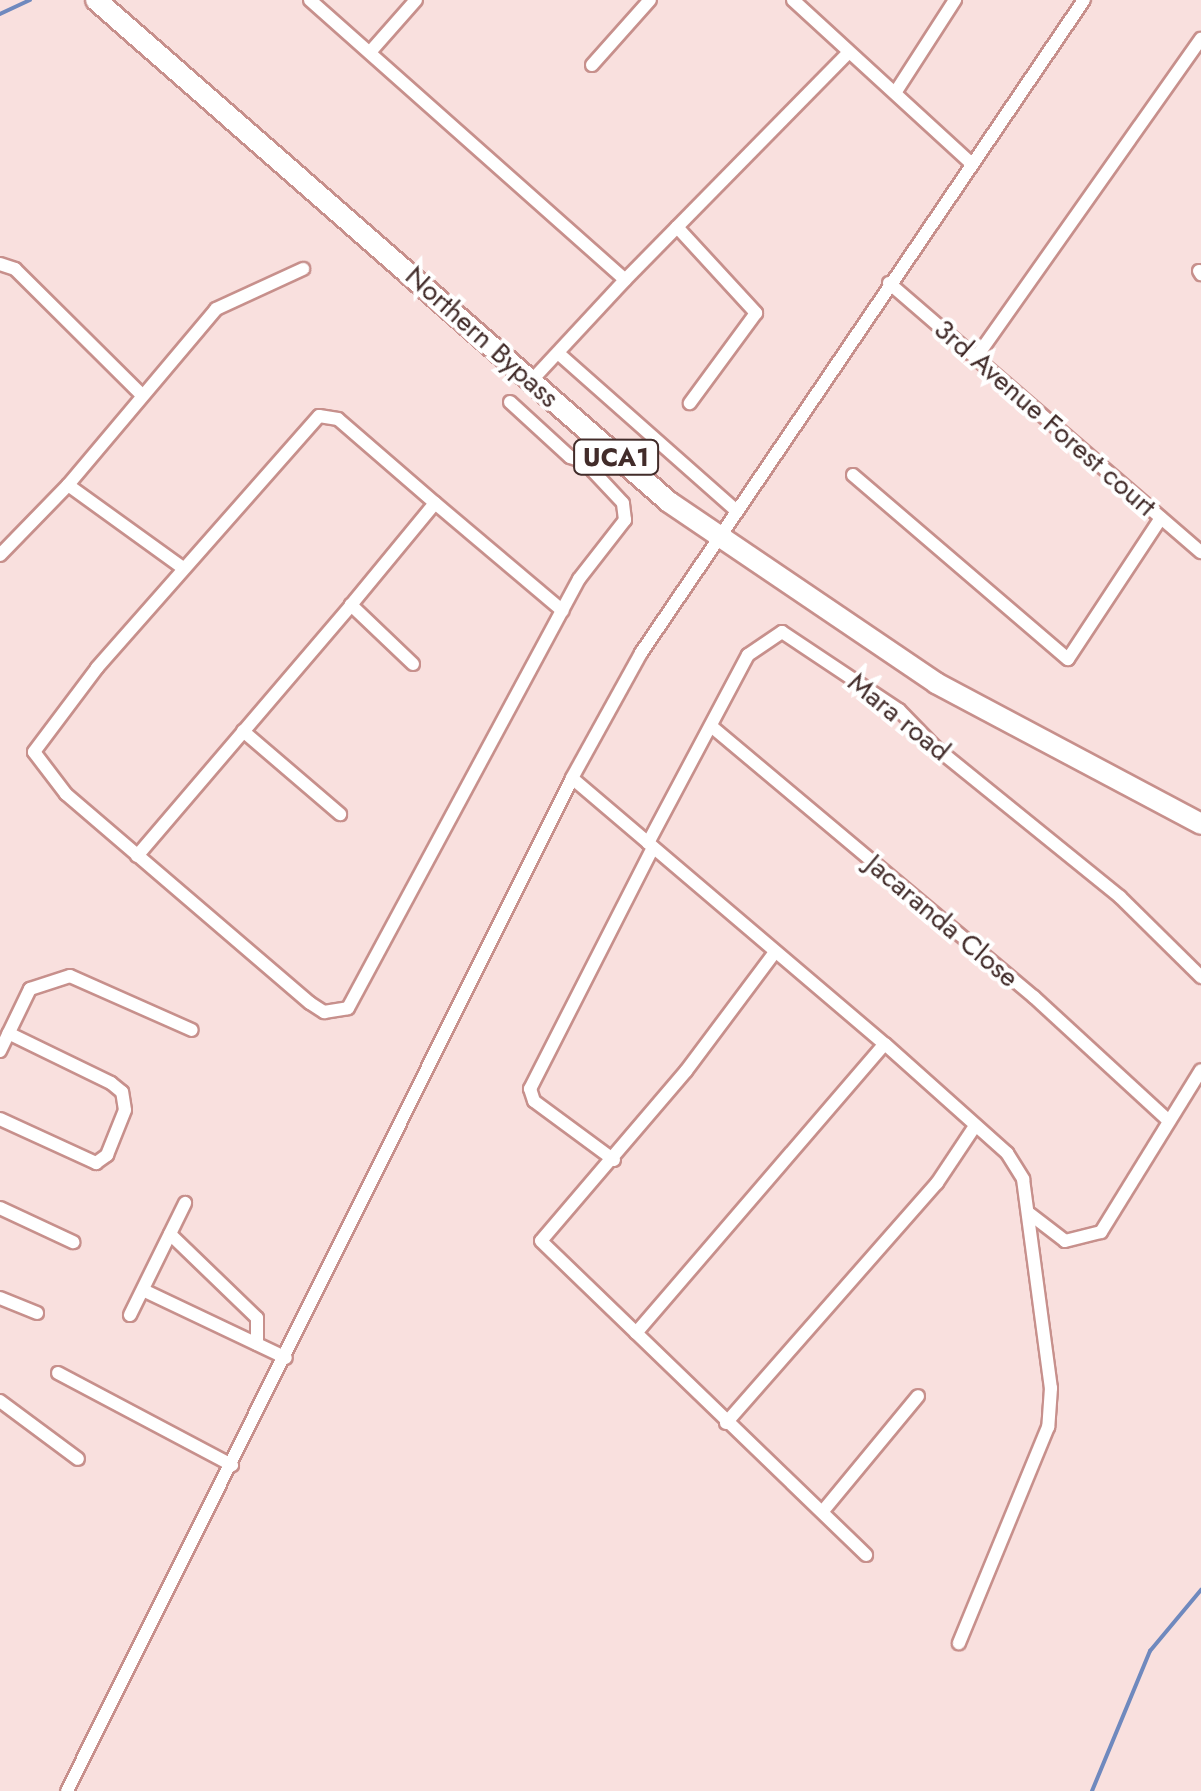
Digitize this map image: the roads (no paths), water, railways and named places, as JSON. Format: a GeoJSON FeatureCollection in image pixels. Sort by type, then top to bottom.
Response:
{"type":"FeatureCollection","features":[{"type":"Feature","properties":{"kind":"main road","name":"Northern Bypass"},"geometry":{"type":"LineString","coordinates":[[96,0],[597,442],[715,536],[936,683],[1201,824]]}},
{"type":"Feature","properties":{"kind":"street"},"geometry":{"type":"LineString","coordinates":[[310,0],[626,280]]}},
{"type":"Feature","properties":{"kind":"street"},"geometry":{"type":"LineString","coordinates":[[370,51],[416,0]]}},
{"type":"Feature","properties":{"kind":"street"},"geometry":{"type":"LineString","coordinates":[[592,65],[650,0]]}},
{"type":"Feature","properties":{"kind":"street"},"geometry":{"type":"LineString","coordinates":[[792,0],[971,163]]}},
{"type":"Feature","properties":{"kind":"street"},"geometry":{"type":"LineString","coordinates":[[895,93],[955,0]]}},
{"type":"Feature","properties":{"kind":"street"},"geometry":{"type":"LineString","coordinates":[[67,1791],[572,778],[733,508],[1084,0]]}},
{"type":"Feature","properties":{"kind":"street"},"geometry":{"type":"LineString","coordinates":[[975,359],[1201,38]]}},
{"type":"Feature","properties":{"kind":"street"},"geometry":{"type":"LineString","coordinates":[[531,381],[847,54]]}},
{"type":"Feature","properties":{"kind":"street"},"geometry":{"type":"LineString","coordinates":[[678,227],[756,313],[690,403]]}},
{"type":"Feature","properties":{"kind":"street"},"geometry":{"type":"LineString","coordinates":[[0,264],[15,269],[142,395]]}},
{"type":"Feature","properties":{"kind":"street"},"geometry":{"type":"LineString","coordinates":[[0,555],[68,484],[216,310],[303,269]]}},
{"type":"Feature","properties":{"kind":"street","name":"3rd Avenue Forest court"},"geometry":{"type":"LineString","coordinates":[[889,283],[1201,552]]}},
{"type":"Feature","properties":{"kind":"street"},"geometry":{"type":"LineString","coordinates":[[558,353],[733,508]]}},
{"type":"Feature","properties":{"kind":"street"},"geometry":{"type":"LineString","coordinates":[[510,402],[570,456],[592,464],[627,514],[563,611],[348,1008],[324,1012],[310,1003],[58,785],[34,752],[182,568],[313,418],[338,418],[563,611]]}},
{"type":"Feature","properties":{"kind":"street"},"geometry":{"type":"LineString","coordinates":[[592,464],[597,442]]}},
{"type":"Feature","properties":{"kind":"street"},"geometry":{"type":"LineString","coordinates":[[853,475],[1068,660],[1161,518]]}},
{"type":"Feature","properties":{"kind":"street"},"geometry":{"type":"LineString","coordinates":[[68,484],[182,568]]}},
{"type":"Feature","properties":{"kind":"street"},"geometry":{"type":"LineString","coordinates":[[138,856],[434,503]]}},
{"type":"Feature","properties":{"kind":"street"},"geometry":{"type":"LineString","coordinates":[[351,605],[413,664]]}},
{"type":"Feature","properties":{"kind":"street","name":"Mara road"},"geometry":{"type":"LineString","coordinates":[[614,1160],[534,1102],[530,1089],[710,726],[756,646],[774,633],[791,636],[899,710],[934,747],[1120,897],[1201,977]]}},
{"type":"Feature","properties":{"kind":"street","name":"Jacaranda Close"},"geometry":{"type":"LineString","coordinates":[[710,726],[802,799],[889,882],[1034,998],[1169,1121]]}},
{"type":"Feature","properties":{"kind":"street"},"geometry":{"type":"LineString","coordinates":[[243,730],[340,814]]}},
{"type":"Feature","properties":{"kind":"street"},"geometry":{"type":"LineString","coordinates":[[572,778],[886,1044],[1017,1168],[1030,1214],[1050,1388],[1048,1427],[959,1643]]}},
{"type":"Feature","properties":{"kind":"street"},"geometry":{"type":"LineString","coordinates":[[776,952],[614,1160],[541,1242],[866,1554]]}},
{"type":"Feature","properties":{"kind":"street"},"geometry":{"type":"LineString","coordinates":[[0,1051],[30,990],[70,976],[192,1030]]}},
{"type":"Feature","properties":{"kind":"street"},"geometry":{"type":"LineString","coordinates":[[0,1119],[96,1163],[107,1156],[125,1110],[122,1092],[111,1083],[8,1033]]}},
{"type":"Feature","properties":{"kind":"street"},"geometry":{"type":"LineString","coordinates":[[636,1333],[886,1044]]}},
{"type":"Feature","properties":{"kind":"street"},"geometry":{"type":"LineString","coordinates":[[1030,1214],[1065,1241],[1102,1232],[1201,1070]]}},
{"type":"Feature","properties":{"kind":"street"},"geometry":{"type":"LineString","coordinates":[[726,1423],[937,1183],[976,1126]]}},
{"type":"Feature","properties":{"kind":"street"},"geometry":{"type":"LineString","coordinates":[[130,1314],[185,1203]]}},
{"type":"Feature","properties":{"kind":"street"},"geometry":{"type":"LineString","coordinates":[[0,1208],[73,1242]]}},
{"type":"Feature","properties":{"kind":"street"},"geometry":{"type":"LineString","coordinates":[[170,1234],[258,1318],[257,1344]]}},
{"type":"Feature","properties":{"kind":"street"},"geometry":{"type":"LineString","coordinates":[[143,1290],[286,1358]]}},
{"type":"Feature","properties":{"kind":"street"},"geometry":{"type":"LineString","coordinates":[[0,1298],[37,1313]]}},
{"type":"Feature","properties":{"kind":"street"},"geometry":{"type":"LineString","coordinates":[[58,1374],[232,1464]]}},
{"type":"Feature","properties":{"kind":"street"},"geometry":{"type":"LineString","coordinates":[[823,1511],[918,1396]]}},
{"type":"Feature","properties":{"kind":"street"},"geometry":{"type":"LineString","coordinates":[[0,1401],[78,1458]]}},
{"type":"Feature","properties":{"kind":"waterway"},"geometry":{"type":"LineString","coordinates":[[0,14],[30,0]]}},
{"type":"Feature","properties":{"kind":"waterway"},"geometry":{"type":"LineString","coordinates":[[1092,1791],[1150,1651],[1201,1590]]}}]}
